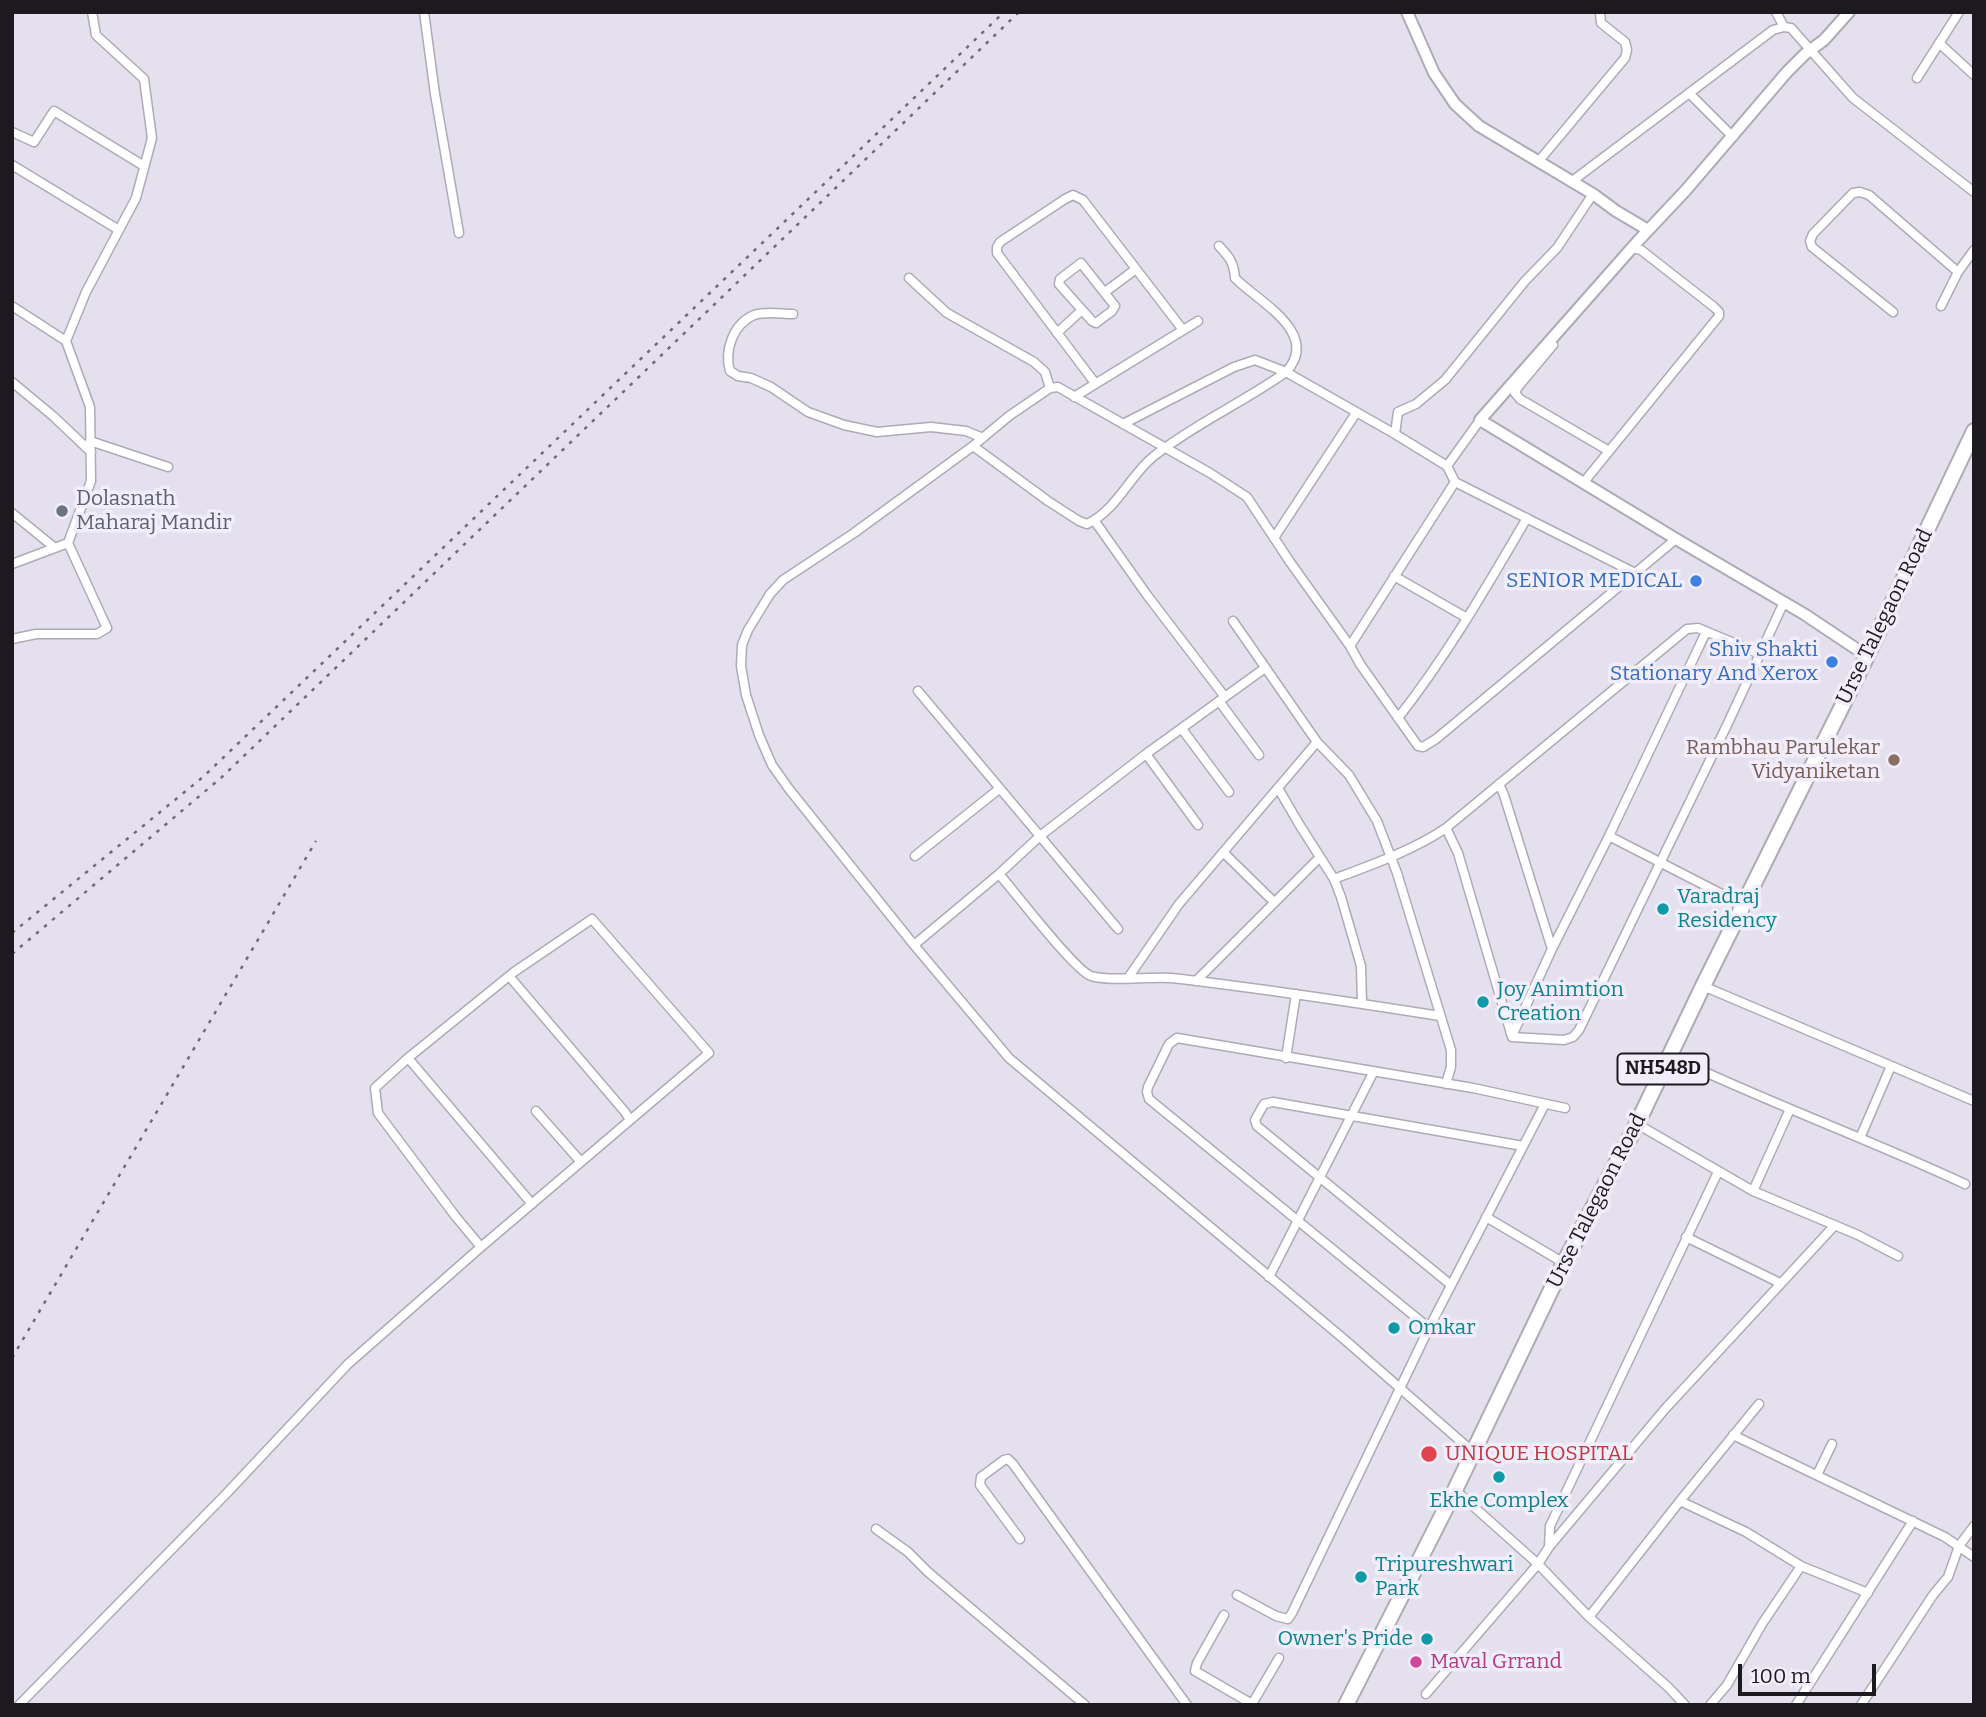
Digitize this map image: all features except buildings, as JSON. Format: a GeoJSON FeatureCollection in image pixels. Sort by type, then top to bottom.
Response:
{"type":"FeatureCollection","features":[{"type":"Feature","properties":{"kind":"highway","name":"Urse Talegaon Road"},"geometry":{"type":"LineString","coordinates":[[1346,1705],[1455,1490],[1564,1263],[1637,1124],[1867,656],[1974,431]]}},
{"type":"Feature","properties":{"kind":"street"},"geometry":{"type":"LineString","coordinates":[[66,341],[86,292],[136,198],[152,138],[145,79],[96,35],[92,12]]}},
{"type":"Feature","properties":{"kind":"street"},"geometry":{"type":"LineString","coordinates":[[424,12],[459,233]]}},
{"type":"Feature","properties":{"kind":"street"},"geometry":{"type":"LineString","coordinates":[[1407,12],[1434,73],[1455,104],[1479,126],[1648,230]]}},
{"type":"Feature","properties":{"kind":"street"},"geometry":{"type":"LineString","coordinates":[[1538,162],[1625,58],[1625,42],[1601,23],[1600,12]]}},
{"type":"Feature","properties":{"kind":"street"},"geometry":{"type":"LineString","coordinates":[[1776,12],[1784,27]]}},
{"type":"Feature","properties":{"kind":"street"},"geometry":{"type":"LineString","coordinates":[[1447,466],[1480,420],[1733,137],[1747,117],[1787,72],[1824,40],[1849,12]]}},
{"type":"Feature","properties":{"kind":"street"},"geometry":{"type":"LineString","coordinates":[[1917,78],[1959,12]]}},
{"type":"Feature","properties":{"kind":"street"},"geometry":{"type":"LineString","coordinates":[[1571,182],[1773,30],[1784,27],[1791,28],[1853,98],[1974,192]]}},
{"type":"Feature","properties":{"kind":"street"},"geometry":{"type":"LineString","coordinates":[[1939,43],[1974,75]]}},
{"type":"Feature","properties":{"kind":"street"},"geometry":{"type":"LineString","coordinates":[[1689,93],[1733,137]]}},
{"type":"Feature","properties":{"kind":"street"},"geometry":{"type":"LineString","coordinates":[[12,132],[34,142],[54,111],[144,166]]}},
{"type":"Feature","properties":{"kind":"street"},"geometry":{"type":"LineString","coordinates":[[12,164],[119,230]]}},
{"type":"Feature","properties":{"kind":"street"},"geometry":{"type":"LineString","coordinates":[[1893,312],[1812,247],[1810,242],[1813,234],[1853,193],[1869,195],[1958,272]]}},
{"type":"Feature","properties":{"kind":"street"},"geometry":{"type":"LineString","coordinates":[[1395,434],[1398,412],[1416,404],[1445,380],[1525,281],[1557,248],[1592,194]]}},
{"type":"Feature","properties":{"kind":"street"},"geometry":{"type":"LineString","coordinates":[[1095,383],[997,253],[1000,242],[1065,199],[1073,195],[1083,200],[1183,330]]}},
{"type":"Feature","properties":{"kind":"street"},"geometry":{"type":"LineString","coordinates":[[973,446],[1087,524],[1123,493],[1150,459],[1178,437],[1286,372],[1293,365],[1296,355],[1293,334],[1280,316],[1235,278],[1231,260],[1219,246]]}},
{"type":"Feature","properties":{"kind":"street"},"geometry":{"type":"LineString","coordinates":[[1584,482],[1719,316],[1714,307],[1642,250],[1632,248]]}},
{"type":"Feature","properties":{"kind":"street"},"geometry":{"type":"LineString","coordinates":[[1941,306],[1958,272],[1974,250]]}},
{"type":"Feature","properties":{"kind":"street"},"geometry":{"type":"LineString","coordinates":[[1079,264],[1083,264],[1115,306],[1099,322],[1094,322],[1082,310],[1059,284],[1059,281],[1079,264]]}},
{"type":"Feature","properties":{"kind":"street"},"geometry":{"type":"LineString","coordinates":[[1105,292],[1136,269]]}},
{"type":"Feature","properties":{"kind":"street"},"geometry":{"type":"LineString","coordinates":[[909,278],[947,313],[1034,362],[1045,372],[1050,388]]}},
{"type":"Feature","properties":{"kind":"street"},"geometry":{"type":"LineString","coordinates":[[1605,283],[1515,393],[1520,399],[1609,451]]}},
{"type":"Feature","properties":{"kind":"street"},"geometry":{"type":"LineString","coordinates":[[12,306],[66,341],[90,407],[91,481],[68,543],[107,628],[97,635],[36,634],[12,639]]}},
{"type":"Feature","properties":{"kind":"street"},"geometry":{"type":"LineString","coordinates":[[1057,333],[1082,310]]}},
{"type":"Feature","properties":{"kind":"street"},"geometry":{"type":"LineString","coordinates":[[793,314],[765,313],[753,316],[743,324],[731,341],[730,371],[771,387],[808,412],[844,425],[877,432],[931,427],[966,431],[983,438]]}},
{"type":"Feature","properties":{"kind":"street"},"geometry":{"type":"LineString","coordinates":[[1074,397],[1198,321]]}},
{"type":"Feature","properties":{"kind":"street"},"geometry":{"type":"LineString","coordinates":[[1123,424],[1248,361],[1263,362],[1286,372],[1447,466],[1455,482],[1635,573]]}},
{"type":"Feature","properties":{"kind":"street"},"geometry":{"type":"LineString","coordinates":[[12,382],[90,452]]}},
{"type":"Feature","properties":{"kind":"street"},"geometry":{"type":"LineString","coordinates":[[1473,1452],[1009,1058],[914,945],[772,765],[746,695],[741,666],[742,645],[758,611],[783,580],[854,533],[973,446],[1009,416],[1050,388],[1058,387],[1247,497],[1418,746],[1423,747],[1497,689],[1675,540]]}},
{"type":"Feature","properties":{"kind":"street"},"geometry":{"type":"LineString","coordinates":[[1274,538],[1356,412]]}},
{"type":"Feature","properties":{"kind":"street"},"geometry":{"type":"LineString","coordinates":[[1480,420],[1675,540],[1784,602],[1867,656]]}},
{"type":"Feature","properties":{"kind":"street"},"geometry":{"type":"LineString","coordinates":[[90,441],[169,467]]}},
{"type":"Feature","properties":{"kind":"street"},"geometry":{"type":"LineString","coordinates":[[1350,646],[1455,482]]}},
{"type":"Feature","properties":{"kind":"street"},"geometry":{"type":"LineString","coordinates":[[12,513],[55,548]]}},
{"type":"Feature","properties":{"kind":"street"},"geometry":{"type":"LineString","coordinates":[[1398,718],[1467,618],[1527,518]]}},
{"type":"Feature","properties":{"kind":"street"},"geometry":{"type":"LineString","coordinates":[[1094,520],[1259,755]]}},
{"type":"Feature","properties":{"kind":"street"},"geometry":{"type":"LineString","coordinates":[[12,564],[68,543]]}},
{"type":"Feature","properties":{"kind":"street"},"geometry":{"type":"LineString","coordinates":[[1394,576],[1467,618]]}},
{"type":"Feature","properties":{"kind":"street"},"geometry":{"type":"LineString","coordinates":[[1512,1037],[1564,1040],[1573,1037],[1579,1030],[1784,602]]}},
{"type":"Feature","properties":{"kind":"street"},"geometry":{"type":"LineString","coordinates":[[1233,621],[1317,742],[1349,775],[1377,821],[1391,856],[1451,1050],[1451,1067],[1446,1084]]}},
{"type":"Feature","properties":{"kind":"street"},"geometry":{"type":"LineString","coordinates":[[1334,879],[1391,856],[1446,828],[1687,629],[1698,628],[1760,654]]}},
{"type":"Feature","properties":{"kind":"street"},"geometry":{"type":"LineString","coordinates":[[1512,1037],[1706,632]]}},
{"type":"Feature","properties":{"kind":"street"},"geometry":{"type":"LineString","coordinates":[[914,945],[1040,836],[1146,754],[1265,668]]}},
{"type":"Feature","properties":{"kind":"street"},"geometry":{"type":"LineString","coordinates":[[918,691],[1118,929]]}},
{"type":"Feature","properties":{"kind":"street"},"geometry":{"type":"LineString","coordinates":[[1182,729],[1229,792]]}},
{"type":"Feature","properties":{"kind":"street"},"geometry":{"type":"LineString","coordinates":[[1128,978],[1179,904],[1317,742]]}},
{"type":"Feature","properties":{"kind":"street"},"geometry":{"type":"LineString","coordinates":[[1146,754],[1198,825]]}},
{"type":"Feature","properties":{"kind":"street"},"geometry":{"type":"LineString","coordinates":[[1499,784],[1552,949]]}},
{"type":"Feature","properties":{"kind":"street"},"geometry":{"type":"LineString","coordinates":[[1278,788],[1334,879],[1361,966],[1362,1004]]}},
{"type":"Feature","properties":{"kind":"street"},"geometry":{"type":"LineString","coordinates":[[915,856],[999,789]]}},
{"type":"Feature","properties":{"kind":"street"},"geometry":{"type":"LineString","coordinates":[[1446,828],[1458,853],[1512,1037]]}},
{"type":"Feature","properties":{"kind":"street"},"geometry":{"type":"LineString","coordinates":[[1609,836],[1743,905]]}},
{"type":"Feature","properties":{"kind":"street"},"geometry":{"type":"LineString","coordinates":[[1223,852],[1273,902]]}},
{"type":"Feature","properties":{"kind":"street"},"geometry":{"type":"LineString","coordinates":[[1196,981],[1320,857]]}},
{"type":"Feature","properties":{"kind":"street"},"geometry":{"type":"LineString","coordinates":[[999,874],[1080,968],[1091,976],[1166,977],[1440,1016]]}},
{"type":"Feature","properties":{"kind":"street"},"geometry":{"type":"LineString","coordinates":[[19,1705],[216,1504],[348,1364],[709,1053],[592,919],[509,976],[375,1088],[378,1113],[481,1247]]}},
{"type":"Feature","properties":{"kind":"street"},"geometry":{"type":"LineString","coordinates":[[509,976],[630,1121]]}},
{"type":"Feature","properties":{"kind":"street"},"geometry":{"type":"LineString","coordinates":[[1703,986],[1974,1101]]}},
{"type":"Feature","properties":{"kind":"street"},"geometry":{"type":"LineString","coordinates":[[1286,1058],[1296,994]]}},
{"type":"Feature","properties":{"kind":"street"},"geometry":{"type":"LineString","coordinates":[[1429,1328],[1149,1099],[1147,1092],[1169,1044],[1177,1038],[1446,1084],[1565,1108]]}},
{"type":"Feature","properties":{"kind":"street"},"geometry":{"type":"LineString","coordinates":[[1670,1056],[1965,1184]]}},
{"type":"Feature","properties":{"kind":"street"},"geometry":{"type":"LineString","coordinates":[[408,1058],[532,1204]]}},
{"type":"Feature","properties":{"kind":"street"},"geometry":{"type":"LineString","coordinates":[[1860,1138],[1891,1066]]}},
{"type":"Feature","properties":{"kind":"street"},"geometry":{"type":"LineString","coordinates":[[1269,1277],[1373,1073]]}},
{"type":"Feature","properties":{"kind":"street"},"geometry":{"type":"LineString","coordinates":[[1451,1285],[1256,1126],[1255,1121],[1267,1102],[1523,1146]]}},
{"type":"Feature","properties":{"kind":"street"},"geometry":{"type":"LineString","coordinates":[[1237,1595],[1276,1616],[1288,1619],[1429,1328],[1545,1104]]}},
{"type":"Feature","properties":{"kind":"street"},"geometry":{"type":"LineString","coordinates":[[1753,1191],[1790,1109]]}},
{"type":"Feature","properties":{"kind":"street"},"geometry":{"type":"LineString","coordinates":[[536,1111],[581,1162]]}},
{"type":"Feature","properties":{"kind":"street"},"geometry":{"type":"LineString","coordinates":[[1637,1124],[1753,1191],[1858,1235],[1898,1256]]}},
{"type":"Feature","properties":{"kind":"street"},"geometry":{"type":"LineString","coordinates":[[1549,1547],[1550,1526],[1718,1171]]}},
{"type":"Feature","properties":{"kind":"street"},"geometry":{"type":"LineString","coordinates":[[1486,1217],[1564,1263]]}},
{"type":"Feature","properties":{"kind":"street"},"geometry":{"type":"LineString","coordinates":[[1426,1694],[1538,1564],[1549,1547],[1665,1409],[1835,1226]]}},
{"type":"Feature","properties":{"kind":"street"},"geometry":{"type":"LineString","coordinates":[[1686,1237],[1780,1283]]}},
{"type":"Feature","properties":{"kind":"street"},"geometry":{"type":"LineString","coordinates":[[1589,1617],[1759,1404]]}},
{"type":"Feature","properties":{"kind":"street"},"geometry":{"type":"LineString","coordinates":[[1733,1435],[1913,1521],[1974,1557]]}},
{"type":"Feature","properties":{"kind":"street"},"geometry":{"type":"LineString","coordinates":[[1817,1475],[1832,1444]]}},
{"type":"Feature","properties":{"kind":"street"},"geometry":{"type":"LineString","coordinates":[[1020,1539],[980,1485],[981,1477],[1008,1459],[1187,1705]]}},
{"type":"Feature","properties":{"kind":"street"},"geometry":{"type":"LineString","coordinates":[[1455,1490],[1538,1564],[1589,1617],[1685,1705]]}},
{"type":"Feature","properties":{"kind":"street"},"geometry":{"type":"LineString","coordinates":[[1680,1501],[1746,1532],[1801,1566],[1868,1593]]}},
{"type":"Feature","properties":{"kind":"street"},"geometry":{"type":"LineString","coordinates":[[1796,1705],[1913,1521]]}},
{"type":"Feature","properties":{"kind":"street"},"geometry":{"type":"LineString","coordinates":[[1861,1705],[1933,1595],[1948,1577],[1959,1546],[1974,1526]]}},
{"type":"Feature","properties":{"kind":"street"},"geometry":{"type":"LineString","coordinates":[[876,1529],[908,1552],[1085,1705]]}},
{"type":"Feature","properties":{"kind":"street"},"geometry":{"type":"LineString","coordinates":[[1710,1705],[1727,1685],[1762,1624],[1801,1566]]}},
{"type":"Feature","properties":{"kind":"street"},"geometry":{"type":"LineString","coordinates":[[1224,1615],[1195,1671],[1252,1705],[1279,1658]]}},
{"type":"Feature","properties":{"kind":"railway"},"geometry":{"type":"LineString","coordinates":[[12,954],[222,777],[1019,12]]}},
{"type":"Feature","properties":{"kind":"railway"},"geometry":{"type":"LineString","coordinates":[[12,933],[203,777],[1002,14]]}},
{"type":"Feature","properties":{"kind":"railway"},"geometry":{"type":"LineString","coordinates":[[12,1358],[316,841]]}},
{"type":"Feature","properties":{"kind":"place","name":"Dolasnath Maharaj Mandir"},"geometry":{"type":"Point","coordinates":[62,511]}},
{"type":"Feature","properties":{"kind":"place","name":"SENIOR MEDICAL"},"geometry":{"type":"Point","coordinates":[1696,581]}},
{"type":"Feature","properties":{"kind":"place","name":"Shiv Shakti Stationary And Xerox"},"geometry":{"type":"Point","coordinates":[1832,662]}},
{"type":"Feature","properties":{"kind":"place","name":"Rambhau Parulekar Vidyaniketan"},"geometry":{"type":"Point","coordinates":[1894,760]}},
{"type":"Feature","properties":{"kind":"place","name":"Varadraj Residency"},"geometry":{"type":"Point","coordinates":[1663,909]}},
{"type":"Feature","properties":{"kind":"place","name":"Joy Animtion Creation"},"geometry":{"type":"Point","coordinates":[1483,1002]}},
{"type":"Feature","properties":{"kind":"place","name":"Omkar"},"geometry":{"type":"Point","coordinates":[1394,1328]}},
{"type":"Feature","properties":{"kind":"place","name":"UNIQUE HOSPITAL"},"geometry":{"type":"Point","coordinates":[1429,1454]}},
{"type":"Feature","properties":{"kind":"place","name":"Ekhe Complex"},"geometry":{"type":"Point","coordinates":[1499,1477]}},
{"type":"Feature","properties":{"kind":"place","name":"Tripureshwari Park"},"geometry":{"type":"Point","coordinates":[1361,1577]}},
{"type":"Feature","properties":{"kind":"place","name":"Owner's Pride"},"geometry":{"type":"Point","coordinates":[1427,1639]}},
{"type":"Feature","properties":{"kind":"place","name":"Maval Grrand"},"geometry":{"type":"Point","coordinates":[1416,1662]}}]}
